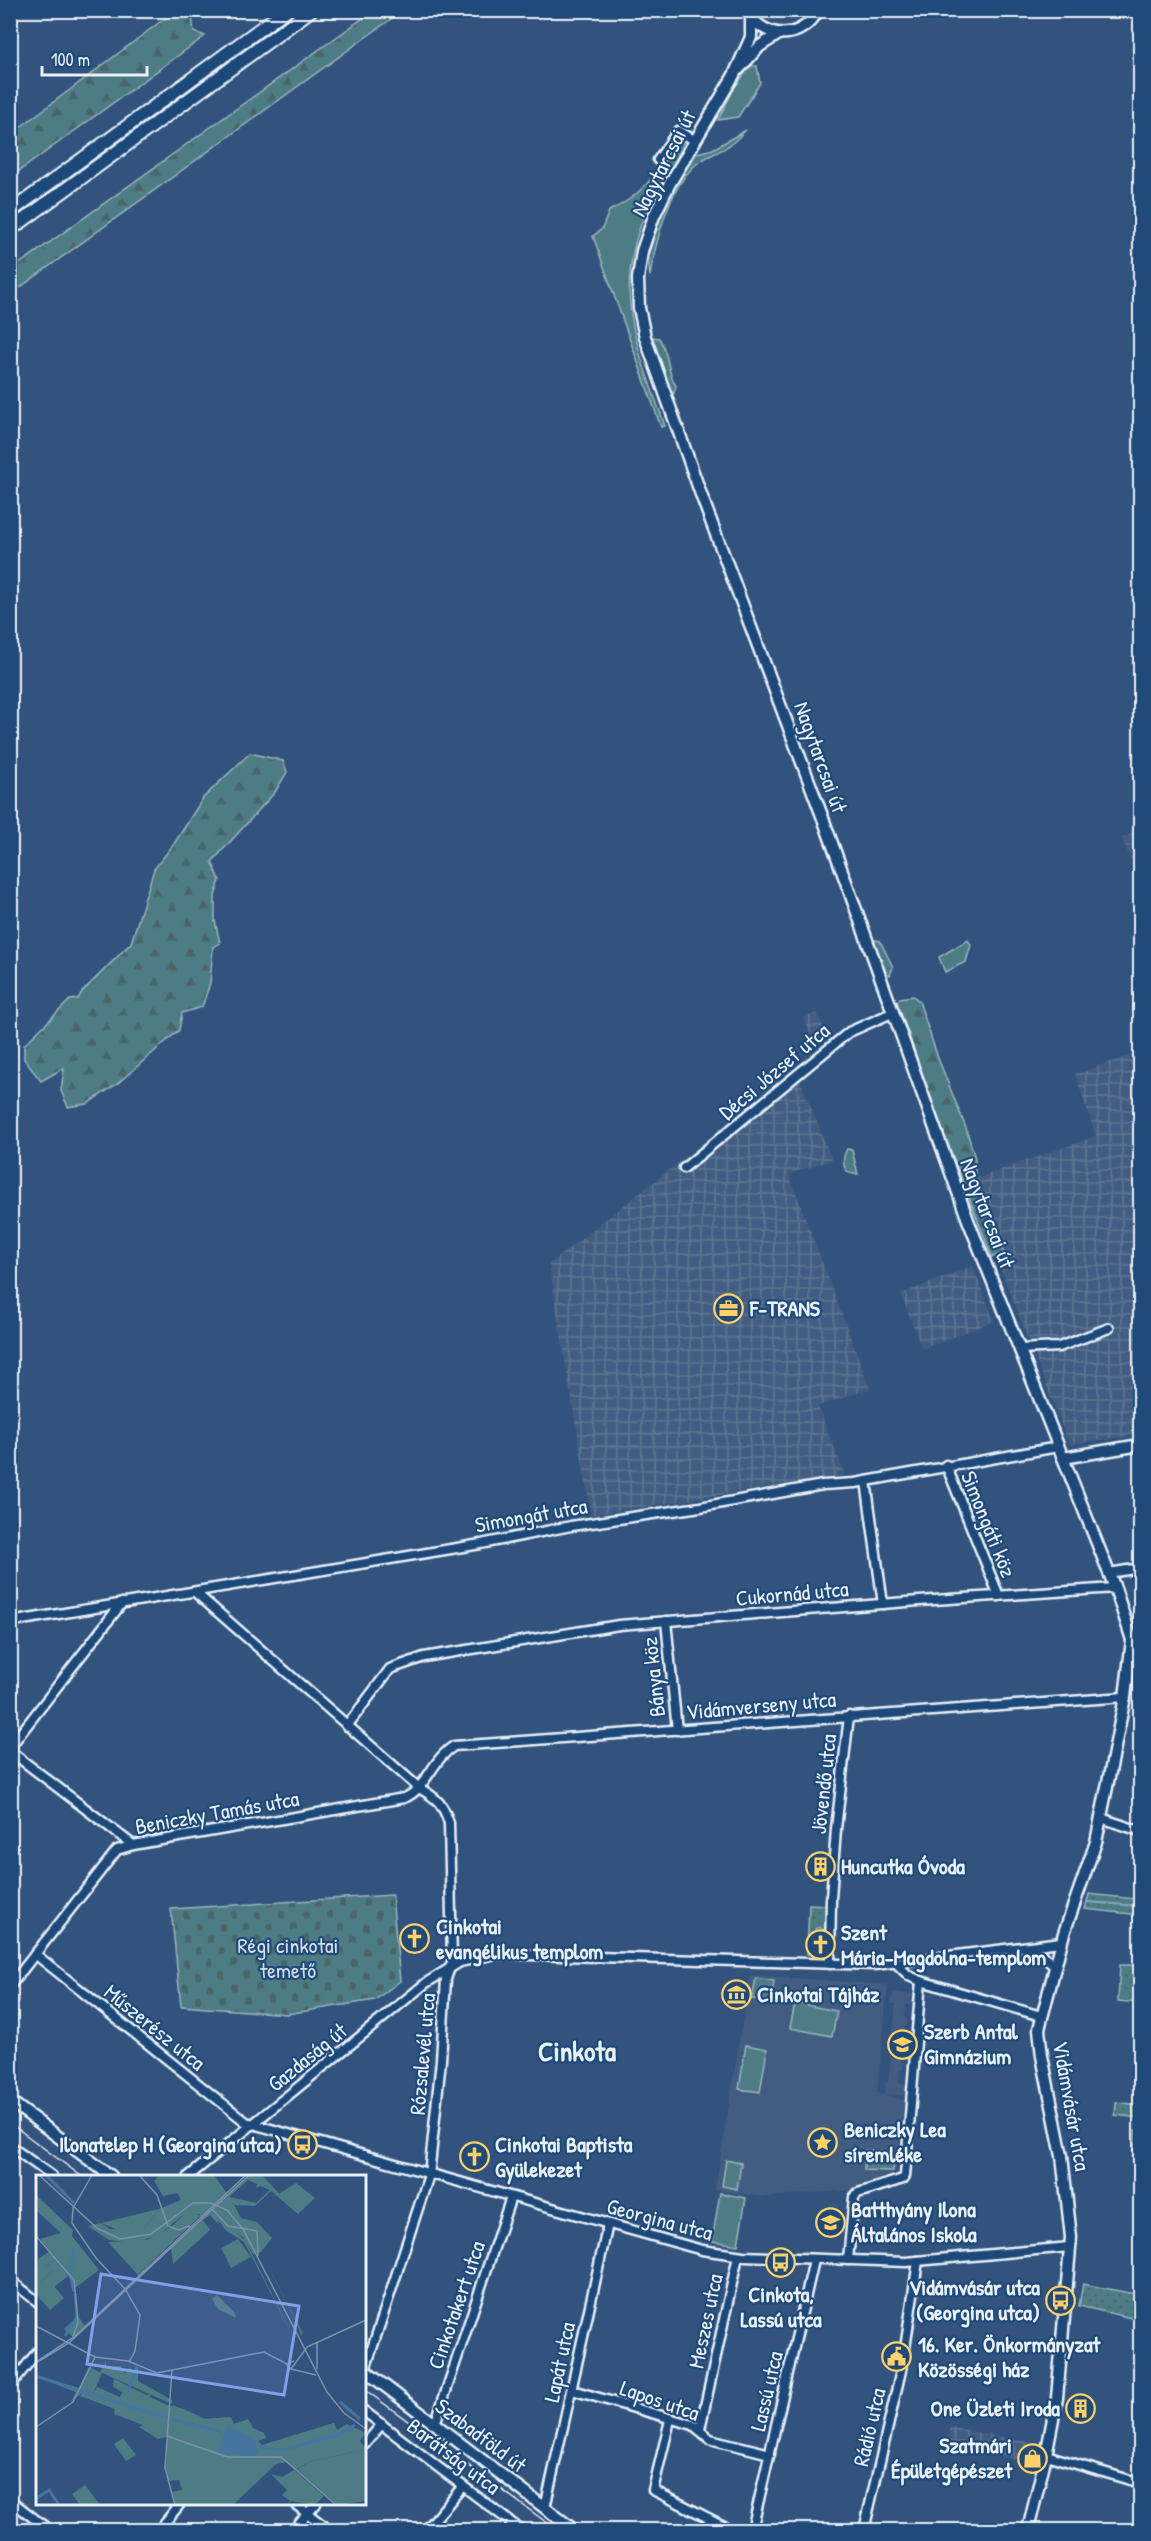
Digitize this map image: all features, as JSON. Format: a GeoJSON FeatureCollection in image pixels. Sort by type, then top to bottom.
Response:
{"type":"FeatureCollection","features":[{"type":"Feature","properties":{"kind":"highway"},"geometry":{"type":"LineString","coordinates":[[10,212],[286,10]]}},
{"type":"Feature","properties":{"kind":"highway"},"geometry":{"type":"LineString","coordinates":[[10,230],[311,10]]}},
{"type":"Feature","properties":{"kind":"main road","name":"Nagytarcsai út"},"geometry":{"type":"LineString","coordinates":[[749,14],[768,31],[778,34],[797,32],[806,27],[818,10]]}},
{"type":"Feature","properties":{"kind":"main road","name":"Nagytarcsai út"},"geometry":{"type":"LineString","coordinates":[[749,14],[751,37],[734,75],[694,141],[654,216],[642,250],[638,279],[639,308],[645,338],[894,1012],[968,1220],[1063,1458]]}},
{"type":"Feature","properties":{"kind":"main road","name":"Nagytarcsai út"},"geometry":{"type":"LineString","coordinates":[[734,75],[760,46],[778,34]]}},
{"type":"Feature","properties":{"kind":"main road"},"geometry":{"type":"LineString","coordinates":[[1063,1458],[1140,1445]]}},
{"type":"Feature","properties":{"kind":"main road","name":"Vidámvásár utca"},"geometry":{"type":"LineString","coordinates":[[1028,2530],[1046,2455],[1061,2361],[1070,2247],[1069,2212],[1062,2156],[1040,2043],[1041,2016],[1061,1942],[1091,1860],[1125,1697],[1132,1640],[1115,1588],[1063,1458]]}},
{"type":"Feature","properties":{"kind":"main road"},"geometry":{"type":"LineString","coordinates":[[10,2101],[110,2175]]}},
{"type":"Feature","properties":{"kind":"main road","name":"Szabadföld út"},"geometry":{"type":"LineString","coordinates":[[366,2371],[574,2530]]}},
{"type":"Feature","properties":{"kind":"street"},"geometry":{"type":"LineString","coordinates":[[658,160],[678,131],[694,141]]}},
{"type":"Feature","properties":{"kind":"street","name":"Décsi József utca"},"geometry":{"type":"LineString","coordinates":[[684,1168],[849,1032],[894,1012]]}},
{"type":"Feature","properties":{"kind":"street"},"geometry":{"type":"LineString","coordinates":[[1020,1348],[1059,1347],[1109,1329]]}},
{"type":"Feature","properties":{"kind":"street","name":"Simongát utca"},"geometry":{"type":"LineString","coordinates":[[10,1622],[196,1593],[481,1544],[571,1526],[700,1507],[823,1485],[866,1481],[946,1465],[1058,1447]]}},
{"type":"Feature","properties":{"kind":"street","name":"Simongáti köz"},"geometry":{"type":"LineString","coordinates":[[946,1465],[999,1596]]}},
{"type":"Feature","properties":{"kind":"street"},"geometry":{"type":"LineString","coordinates":[[866,1481],[883,1604]]}},
{"type":"Feature","properties":{"kind":"street"},"geometry":{"type":"LineString","coordinates":[[1109,1573],[1140,1568]]}},
{"type":"Feature","properties":{"kind":"street","name":"Cukornád utca"},"geometry":{"type":"LineString","coordinates":[[347,1726],[390,1669],[424,1657],[474,1648],[619,1625],[1115,1588]]}},
{"type":"Feature","properties":{"kind":"street","name":"Rózsalevél utca"},"geometry":{"type":"LineString","coordinates":[[196,1593],[347,1726],[444,1807],[449,1823],[452,1962],[446,1979],[441,2060],[429,2175],[366,2367]]}},
{"type":"Feature","properties":{"kind":"street"},"geometry":{"type":"LineString","coordinates":[[122,1603],[10,1749],[133,1845]]}},
{"type":"Feature","properties":{"kind":"street","name":"Bánya köz"},"geometry":{"type":"LineString","coordinates":[[666,1621],[677,1730]]}},
{"type":"Feature","properties":{"kind":"street","name":"Vidámverseny utca"},"geometry":{"type":"LineString","coordinates":[[419,1788],[446,1751],[454,1746],[1125,1697]]}},
{"type":"Feature","properties":{"kind":"street","name":"Jövendő utca"},"geometry":{"type":"LineString","coordinates":[[830,1964],[831,1898],[836,1829],[849,1716]]}},
{"type":"Feature","properties":{"kind":"street","name":"Beniczky Tamás utca"},"geometry":{"type":"LineString","coordinates":[[10,1986],[117,1850],[133,1845],[404,1798],[413,1795],[419,1788]]}},
{"type":"Feature","properties":{"kind":"street"},"geometry":{"type":"LineString","coordinates":[[1101,1818],[1140,1831]]}},
{"type":"Feature","properties":{"kind":"street","name":"Gazdaság út"},"geometry":{"type":"LineString","coordinates":[[190,2175],[426,1983],[450,1967],[474,1958],[508,1954],[830,1964],[896,1963],[1061,1942]]}},
{"type":"Feature","properties":{"kind":"street"},"geometry":{"type":"LineString","coordinates":[[1025,1947],[1041,1954],[1055,1967]]}},
{"type":"Feature","properties":{"kind":"street","name":"Műszerész utca"},"geometry":{"type":"LineString","coordinates":[[35,1954],[243,2120],[253,2124]]}},
{"type":"Feature","properties":{"kind":"street"},"geometry":{"type":"LineString","coordinates":[[896,1963],[909,1976],[921,1982],[1041,2016]]}},
{"type":"Feature","properties":{"kind":"street"},"geometry":{"type":"LineString","coordinates":[[848,2260],[854,2198],[858,2193],[903,2179],[905,2176],[921,1982]]}},
{"type":"Feature","properties":{"kind":"street","name":"Georgina utca"},"geometry":{"type":"LineString","coordinates":[[253,2124],[702,2250],[738,2256],[814,2260],[918,2261],[1070,2247]]}},
{"type":"Feature","properties":{"kind":"street"},"geometry":{"type":"LineString","coordinates":[[10,2146],[51,2175]]}},
{"type":"Feature","properties":{"kind":"street","name":"Cinkotakert utca"},"geometry":{"type":"LineString","coordinates":[[435,2424],[511,2197]]}},
{"type":"Feature","properties":{"kind":"street","name":"Lapát utca"},"geometry":{"type":"LineString","coordinates":[[545,2508],[608,2224]]}},
{"type":"Feature","properties":{"kind":"street","name":"Meszes utca"},"geometry":{"type":"LineString","coordinates":[[700,2429],[738,2256]]}},
{"type":"Feature","properties":{"kind":"street","name":"Lassú utca"},"geometry":{"type":"LineString","coordinates":[[752,2530],[814,2260]]}},
{"type":"Feature","properties":{"kind":"street","name":"Rádió utca"},"geometry":{"type":"LineString","coordinates":[[864,2530],[903,2362],[918,2261]]}},
{"type":"Feature","properties":{"kind":"street"},"geometry":{"type":"LineString","coordinates":[[10,2280],[36,2300]]}},
{"type":"Feature","properties":{"kind":"street"},"geometry":{"type":"LineString","coordinates":[[10,2386],[36,2354]]}},
{"type":"Feature","properties":{"kind":"street","name":"Lapos utca"},"geometry":{"type":"LineString","coordinates":[[572,2390],[700,2429],[710,2439],[770,2454]]}},
{"type":"Feature","properties":{"kind":"street","name":"Barátság utca"},"geometry":{"type":"LineString","coordinates":[[366,2412],[521,2530]]}},
{"type":"Feature","properties":{"kind":"street"},"geometry":{"type":"LineString","coordinates":[[670,2420],[653,2490],[732,2530]]}},
{"type":"Feature","properties":{"kind":"street"},"geometry":{"type":"LineString","coordinates":[[366,2443],[382,2424]]}},
{"type":"Feature","properties":{"kind":"street"},"geometry":{"type":"LineString","coordinates":[[1046,2455],[1140,2483]]}},
{"type":"Feature","properties":{"kind":"street"},"geometry":{"type":"LineString","coordinates":[[426,2530],[463,2486]]}},
{"type":"Feature","properties":{"kind":"street"},"geometry":{"type":"LineString","coordinates":[[10,2500],[49,2530]]}},
{"type":"Feature","properties":{"kind":"street"},"geometry":{"type":"LineString","coordinates":[[159,2530],[179,2505]]}},
{"type":"Feature","properties":{"kind":"street"},"geometry":{"type":"LineString","coordinates":[[296,2505],[329,2530]]}},
{"type":"Feature","properties":{"kind":"street"},"geometry":{"type":"LineString","coordinates":[[293,2530],[315,2505]]}},
{"type":"Feature","properties":{"kind":"shaded area"},"geometry":{"type":"Polygon","coordinates":[[[1140,829],[1140,882],[1122,838],[1140,829]]]}},
{"type":"Feature","properties":{"kind":"shaded area"},"geometry":{"type":"Polygon","coordinates":[[[817,1013],[827,1037],[813,1042],[804,1018],[817,1013]]]}},
{"type":"Feature","properties":{"kind":"shaded area"},"geometry":{"type":"Polygon","coordinates":[[[1140,1052],[1140,1435],[1069,1444],[967,1182],[1096,1136],[1075,1074],[1140,1052]]]}},
{"type":"Feature","properties":{"kind":"shaded area"},"geometry":{"type":"Polygon","coordinates":[[[796,1070],[832,1160],[789,1174],[870,1389],[818,1406],[845,1475],[591,1515],[549,1264],[796,1070]]]}},
{"type":"Feature","properties":{"kind":"shaded area"},"geometry":{"type":"Polygon","coordinates":[[[973,1266],[994,1321],[922,1349],[901,1294],[973,1266]]]}},
{"type":"Feature","properties":{"kind":"shaded area"},"geometry":{"type":"Polygon","coordinates":[[[750,1975],[888,1985],[877,2093],[904,2100],[896,2171],[850,2190],[765,2197],[715,2190],[750,1975]]]}},
{"type":"Feature","properties":{"kind":"shaded area","name":"Szerb Antal Gimnázium"},"geometry":{"type":"Polygon","coordinates":[[[893,1992],[918,1995],[917,2006],[906,2005],[905,2018],[908,2019],[907,2026],[904,2026],[904,2034],[914,2035],[913,2055],[901,2054],[901,2062],[904,2063],[903,2070],[900,2070],[899,2083],[909,2084],[907,2096],[884,2094],[885,2083],[888,2083],[896,2004],[891,2004],[893,1992]]]}},
{"type":"Feature","properties":{"kind":"shaded area"},"geometry":{"type":"Polygon","coordinates":[[[950,2427],[1038,2444],[1034,2463],[946,2445],[950,2427]]]}},
{"type":"Feature","properties":{"kind":"green space"},"geometry":{"type":"Polygon","coordinates":[[[176,10],[197,11],[192,16],[194,32],[205,36],[11,177],[11,134],[176,10]]]}},
{"type":"Feature","properties":{"kind":"green space"},"geometry":{"type":"Polygon","coordinates":[[[373,11],[402,11],[11,294],[11,270],[373,11]]]}},
{"type":"Feature","properties":{"kind":"green space"},"geometry":{"type":"Polygon","coordinates":[[[750,66],[757,66],[760,83],[738,117],[718,120],[735,87],[750,66]]]}},
{"type":"Feature","properties":{"kind":"green space"},"geometry":{"type":"Polygon","coordinates":[[[746,130],[724,149],[696,164],[683,179],[669,204],[650,276],[650,243],[661,211],[678,181],[697,153],[713,149],[746,130]]]}},
{"type":"Feature","properties":{"kind":"green space"},"geometry":{"type":"Polygon","coordinates":[[[676,141],[684,143],[644,216],[630,272],[629,298],[632,322],[638,347],[665,426],[661,427],[593,236],[602,229],[609,211],[640,191],[656,173],[676,141]]]}},
{"type":"Feature","properties":{"kind":"green space"},"geometry":{"type":"Polygon","coordinates":[[[651,337],[659,338],[662,344],[676,386],[674,393],[669,393],[651,337]]]}},
{"type":"Feature","properties":{"kind":"green space"},"geometry":{"type":"Polygon","coordinates":[[[250,753],[283,761],[287,772],[275,792],[212,862],[220,880],[215,896],[215,921],[220,943],[213,947],[210,983],[202,1007],[182,1013],[179,1030],[117,1084],[87,1104],[68,1107],[61,1091],[64,1068],[41,1081],[24,1059],[24,1045],[70,1000],[78,999],[82,992],[131,943],[154,869],[174,844],[203,798],[250,753]]]}},
{"type":"Feature","properties":{"kind":"green space"},"geometry":{"type":"Polygon","coordinates":[[[876,940],[880,941],[893,967],[890,975],[885,976],[873,943],[876,940]]]}},
{"type":"Feature","properties":{"kind":"green space"},"geometry":{"type":"Polygon","coordinates":[[[968,940],[971,945],[966,962],[945,972],[939,957],[968,940]]]}},
{"type":"Feature","properties":{"kind":"green space"},"geometry":{"type":"Polygon","coordinates":[[[913,996],[919,1001],[938,1058],[966,1128],[975,1158],[975,1176],[1004,1254],[992,1257],[942,1128],[897,1002],[900,998],[913,996]]]}},
{"type":"Feature","properties":{"kind":"green space"},"geometry":{"type":"Polygon","coordinates":[[[847,1149],[852,1150],[858,1174],[849,1172],[844,1166],[847,1149]]]}},
{"type":"Feature","properties":{"kind":"green space"},"geometry":{"type":"Polygon","coordinates":[[[1138,1880],[1140,1881],[1140,1915],[1085,1909],[1089,1894],[1135,1899],[1138,1880]]]}},
{"type":"Feature","properties":{"kind":"green space","name":"Régi cinkotai temető"},"geometry":{"type":"Polygon","coordinates":[[[392,1895],[400,1981],[375,2000],[287,2014],[181,2006],[171,1909],[392,1895]]]}},
{"type":"Feature","properties":{"kind":"green space"},"geometry":{"type":"Polygon","coordinates":[[[809,1904],[826,1905],[827,1929],[822,1930],[820,1927],[815,1929],[816,1955],[807,1954],[809,1904]]]}},
{"type":"Feature","properties":{"kind":"green space"},"geometry":{"type":"Polygon","coordinates":[[[1120,1965],[1140,1965],[1140,2003],[1118,2001],[1120,1965]]]}},
{"type":"Feature","properties":{"kind":"green space"},"geometry":{"type":"Polygon","coordinates":[[[756,1978],[774,1981],[771,2002],[752,1999],[756,1978]]]}},
{"type":"Feature","properties":{"kind":"green space"},"geometry":{"type":"Polygon","coordinates":[[[795,2003],[837,2011],[832,2036],[790,2028],[795,2003]]]}},
{"type":"Feature","properties":{"kind":"green space"},"geometry":{"type":"Polygon","coordinates":[[[746,2045],[767,2049],[760,2092],[739,2089],[746,2045]]]}},
{"type":"Feature","properties":{"kind":"green space"},"geometry":{"type":"Polygon","coordinates":[[[1116,2102],[1140,2105],[1140,2118],[1115,2115],[1116,2102]]]}},
{"type":"Feature","properties":{"kind":"green space"},"geometry":{"type":"Polygon","coordinates":[[[1135,2131],[1140,2132],[1140,2163],[1133,2162],[1135,2131]]]}},
{"type":"Feature","properties":{"kind":"green space"},"geometry":{"type":"Polygon","coordinates":[[[865,2150],[894,2152],[893,2171],[864,2170],[865,2150]]]}},
{"type":"Feature","properties":{"kind":"green space"},"geometry":{"type":"Polygon","coordinates":[[[726,2160],[741,2163],[737,2189],[722,2186],[726,2160]]]}},
{"type":"Feature","properties":{"kind":"green space"},"geometry":{"type":"Polygon","coordinates":[[[720,2193],[746,2198],[738,2245],[712,2241],[720,2193]]]}},
{"type":"Feature","properties":{"kind":"green space"},"geometry":{"type":"Polygon","coordinates":[[[1083,2284],[1140,2295],[1140,2320],[1079,2306],[1083,2284]]]}},
{"type":"Feature","properties":{"kind":"waterway"},"geometry":{"type":"LineString","coordinates":[[1087,1902],[1140,1906]]}},
{"type":"Feature","properties":{"kind":"tram line"},"geometry":{"type":"LineString","coordinates":[[10,2123],[80,2175]]}},
{"type":"Feature","properties":{"kind":"tram line"},"geometry":{"type":"LineString","coordinates":[[366,2390],[557,2530]]}},
{"type":"Feature","properties":{"kind":"place","name":"F-TRANS"},"geometry":{"type":"Point","coordinates":[729,1308]}},
{"type":"Feature","properties":{"kind":"place","name":"Huncutka Óvoda"},"geometry":{"type":"Point","coordinates":[820,1866]}},
{"type":"Feature","properties":{"kind":"place","name":"Cinkotai evangélikus templom"},"geometry":{"type":"Point","coordinates":[415,1939]}},
{"type":"Feature","properties":{"kind":"place","name":"Szent Mária-Magdolna-templom"},"geometry":{"type":"Point","coordinates":[820,1945]}},
{"type":"Feature","properties":{"kind":"place","name":"Cinkotai Tájház"},"geometry":{"type":"Point","coordinates":[736,1994]}},
{"type":"Feature","properties":{"kind":"place","name":"Szerb Antal Gimnázium"},"geometry":{"type":"Point","coordinates":[903,2044]}},
{"type":"Feature","properties":{"kind":"place","name":"Beniczky Lea síremléke"},"geometry":{"type":"Point","coordinates":[823,2142]}},
{"type":"Feature","properties":{"kind":"place","name":"Ilonatelep H (Georgina utca)"},"geometry":{"type":"Point","coordinates":[303,2144]}},
{"type":"Feature","properties":{"kind":"place","name":"Cinkotai Baptista Gyülekezet"},"geometry":{"type":"Point","coordinates":[474,2157]}},
{"type":"Feature","properties":{"kind":"place","name":"Batthyány Ilona Általános Iskola"},"geometry":{"type":"Point","coordinates":[830,2222]}},
{"type":"Feature","properties":{"kind":"place","name":"Cinkota, Lassú utca"},"geometry":{"type":"Point","coordinates":[781,2262]}},
{"type":"Feature","properties":{"kind":"place","name":"Vidámvásár utca (Georgina utca)"},"geometry":{"type":"Point","coordinates":[1061,2300]}},
{"type":"Feature","properties":{"kind":"place","name":"16. Ker. Önkormányzat Közösségi ház"},"geometry":{"type":"Point","coordinates":[897,2357]}},
{"type":"Feature","properties":{"kind":"place","name":"One Üzleti Iroda"},"geometry":{"type":"Point","coordinates":[1081,2408]}},
{"type":"Feature","properties":{"kind":"place","name":"Szatmári Épületgépészet"},"geometry":{"type":"Point","coordinates":[1033,2458]}},
{"type":"Feature","properties":{"kind":"district","name":"Cinkota"},"geometry":{"type":"Point","coordinates":[577,2051]}}]}
